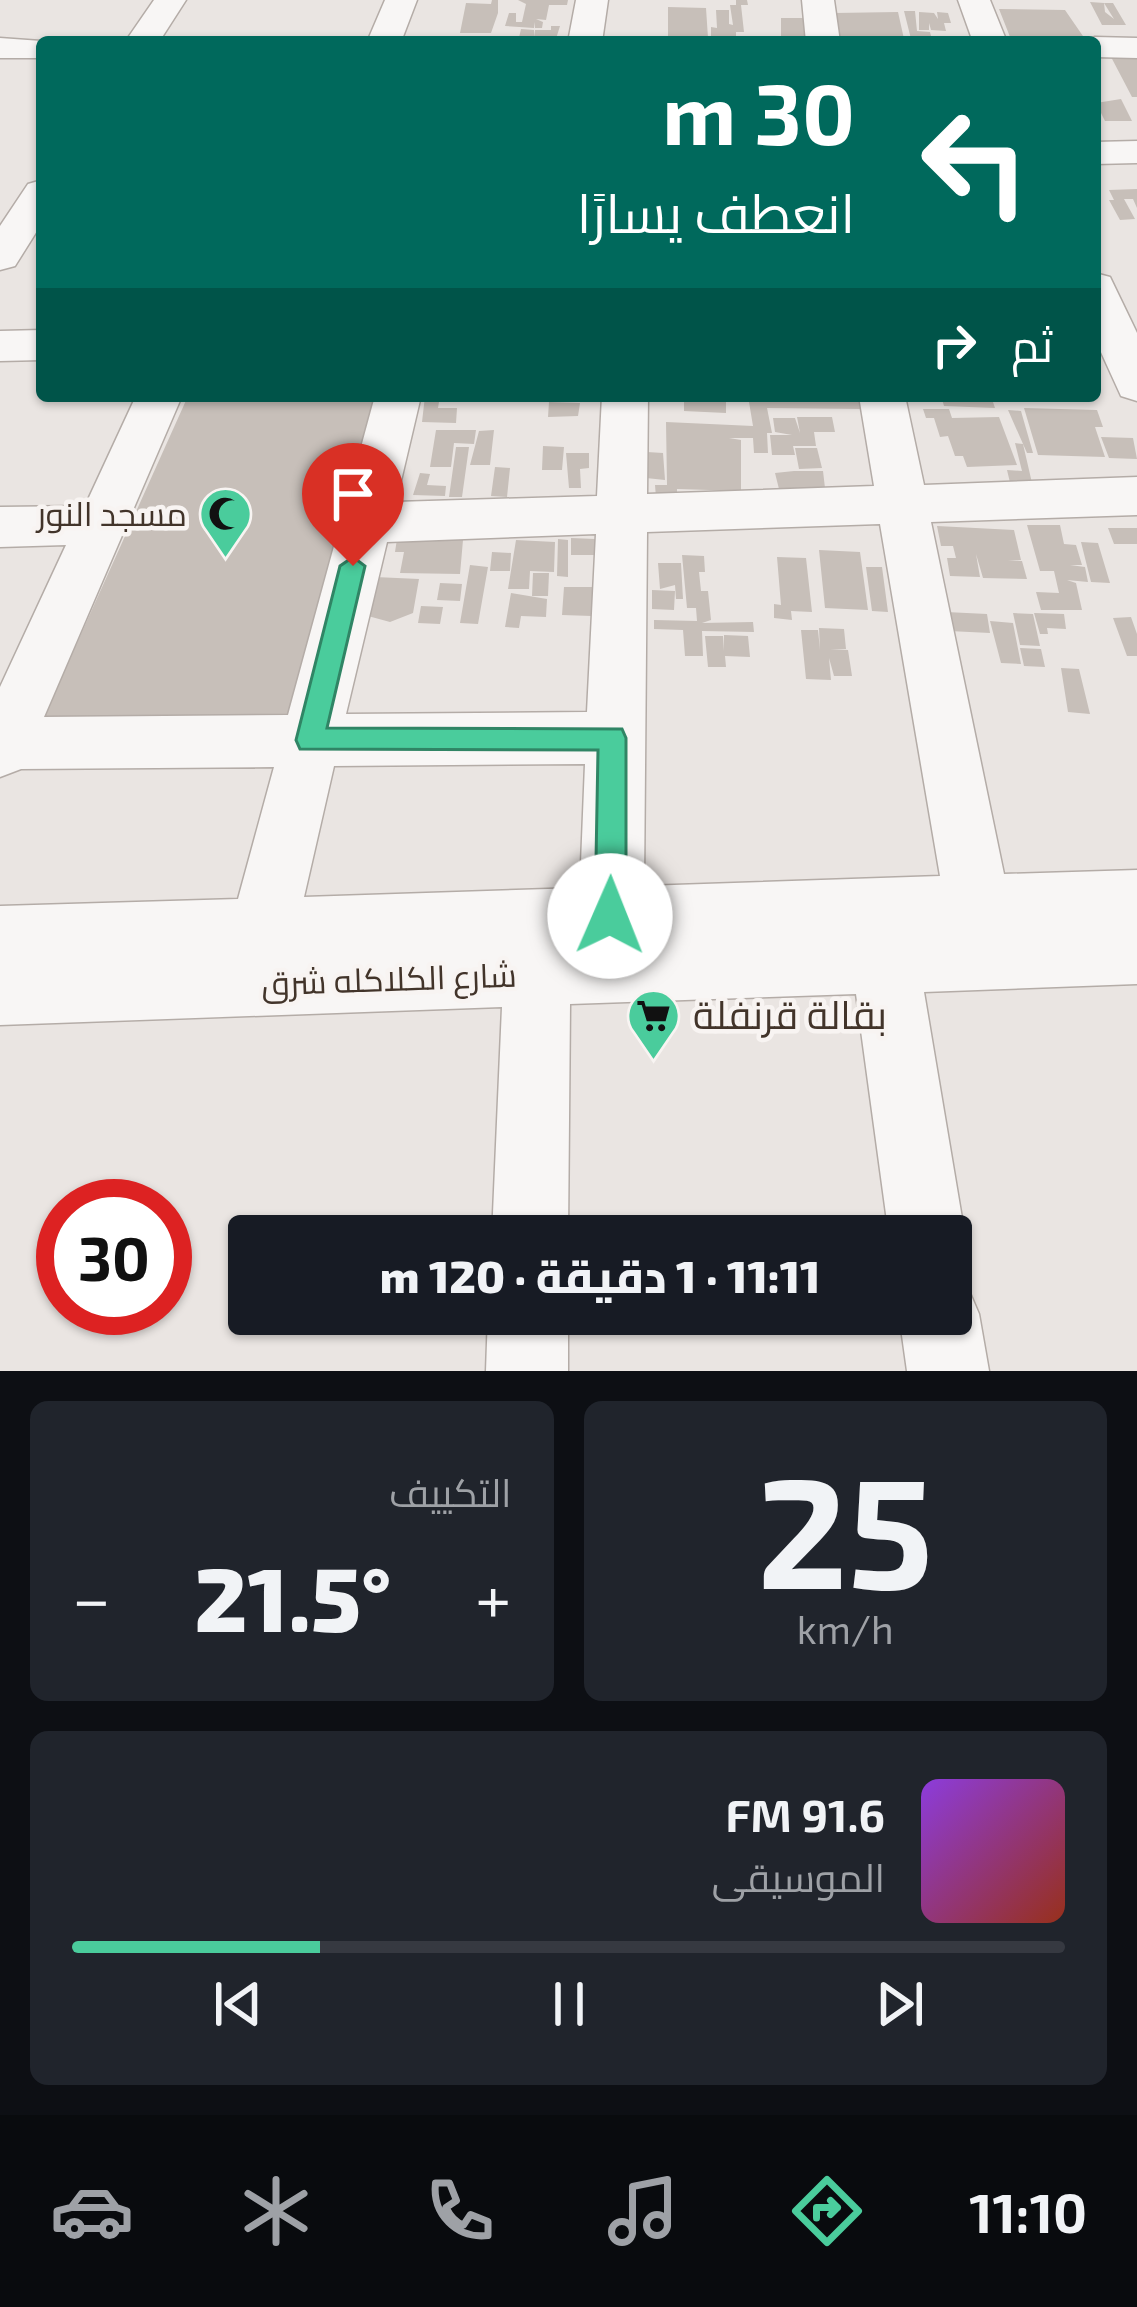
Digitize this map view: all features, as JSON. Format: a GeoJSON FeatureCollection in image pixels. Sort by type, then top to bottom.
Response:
{"type":"FeatureCollection","features":[{"type":"Feature","properties":{"kind":"street"},"geometry":{"type":"LineString","coordinates":[[146,36],[170,0]]}},
{"type":"Feature","properties":{"kind":"street"},"geometry":{"type":"LineString","coordinates":[[386,36],[401,0]]}},
{"type":"Feature","properties":{"kind":"street"},"geometry":{"type":"LineString","coordinates":[[585,36],[592,0]]}},
{"type":"Feature","properties":{"kind":"street"},"geometry":{"type":"LineString","coordinates":[[818,0],[822,36]]}},
{"type":"Feature","properties":{"kind":"street"},"geometry":{"type":"LineString","coordinates":[[974,0],[988,36]]}},
{"type":"Feature","properties":{"kind":"street"},"geometry":{"type":"LineString","coordinates":[[1101,47],[1137,48]]}},
{"type":"Feature","properties":{"kind":"street"},"geometry":{"type":"LineString","coordinates":[[0,48],[36,48]]}},
{"type":"Feature","properties":{"kind":"street"},"geometry":{"type":"LineString","coordinates":[[1101,153],[1137,152]]}},
{"type":"Feature","properties":{"kind":"street"},"geometry":{"type":"LineString","coordinates":[[0,257],[35,178]]}},
{"type":"Feature","properties":{"kind":"street"},"geometry":{"type":"LineString","coordinates":[[1108,303],[1137,386]]}},
{"type":"Feature","properties":{"kind":"street"},"geometry":{"type":"LineString","coordinates":[[0,346],[36,346]]}},
{"type":"Feature","properties":{"kind":"street"},"geometry":{"type":"LineString","coordinates":[[156,402],[1,745],[612,738]]}},
{"type":"Feature","properties":{"kind":"street"},"geometry":{"type":"LineString","coordinates":[[262,933],[396,402]]}},
{"type":"Feature","properties":{"kind":"street"},"geometry":{"type":"LineString","coordinates":[[610,916],[625,402]]}},
{"type":"Feature","properties":{"kind":"street"},"geometry":{"type":"LineString","coordinates":[[883,402],[978,906]]}},
{"type":"Feature","properties":{"kind":"street"},"geometry":{"type":"LineString","coordinates":[[364,523],[1137,496]]}},
{"type":"Feature","properties":{"kind":"street"},"geometry":{"type":"LineString","coordinates":[[0,527],[100,525]]}},
{"type":"Feature","properties":{"kind":"street","name":"شارع الكلاكله شرق"},"geometry":{"type":"LineString","coordinates":[[0,939],[1137,901]]}},
{"type":"Feature","properties":{"kind":"street","name":"شارع الكلاكله شرق"},"geometry":{"type":"LineString","coordinates":[[0,991],[1137,951]]}},
{"type":"Feature","properties":{"kind":"street"},"geometry":{"type":"LineString","coordinates":[[885,960],[924,1215]]}},
{"type":"Feature","properties":{"kind":"street"},"geometry":{"type":"LineString","coordinates":[[531,1215],[537,974]]}},
{"type":"Feature","properties":{"kind":"street"},"geometry":{"type":"LineString","coordinates":[[527,1371],[528,1335]]}},
{"type":"Feature","properties":{"kind":"street"},"geometry":{"type":"LineString","coordinates":[[942,1335],[948,1371]]}},
{"type":"Feature","properties":{"kind":"building"},"geometry":{"type":"Polygon","coordinates":[[[498,0],[498,13],[491,33],[460,33],[466,3],[491,4],[498,0]]]}},
{"type":"Feature","properties":{"kind":"building"},"geometry":{"type":"Polygon","coordinates":[[[518,0],[568,0],[567,5],[549,5],[546,20],[536,19],[543,22],[542,28],[535,28],[535,22],[534,28],[505,26],[509,13],[516,13],[516,22],[522,22],[526,4],[518,0]]]}},
{"type":"Feature","properties":{"kind":"building"},"geometry":{"type":"Polygon","coordinates":[[[736,0],[747,0],[748,5],[741,5],[744,32],[711,36],[711,27],[717,28],[716,10],[729,10],[729,24],[733,25],[730,5],[736,5],[736,0]]]}},
{"type":"Feature","properties":{"kind":"building"},"geometry":{"type":"Polygon","coordinates":[[[1090,2],[1113,3],[1126,25],[1102,25],[1090,2]]]}},
{"type":"Feature","properties":{"kind":"building"},"geometry":{"type":"Polygon","coordinates":[[[668,7],[706,8],[708,36],[668,36],[668,7]]]}},
{"type":"Feature","properties":{"kind":"building"},"geometry":{"type":"Polygon","coordinates":[[[999,9],[1065,10],[1083,36],[1010,36],[999,9]]]}},
{"type":"Feature","properties":{"kind":"building"},"geometry":{"type":"Polygon","coordinates":[[[904,11],[915,11],[917,31],[931,36],[910,36],[904,11]]]}},
{"type":"Feature","properties":{"kind":"building"},"geometry":{"type":"Polygon","coordinates":[[[898,12],[903,36],[838,36],[834,13],[898,12]]]}},
{"type":"Feature","properties":{"kind":"building"},"geometry":{"type":"Polygon","coordinates":[[[919,12],[934,13],[938,19],[937,12],[948,13],[951,23],[944,23],[946,31],[931,30],[929,23],[929,30],[919,30],[919,12]]]}},
{"type":"Feature","properties":{"kind":"building"},"geometry":{"type":"Polygon","coordinates":[[[781,18],[806,18],[809,36],[781,36],[781,18]]]}},
{"type":"Feature","properties":{"kind":"building"},"geometry":{"type":"Polygon","coordinates":[[[551,26],[560,26],[557,36],[535,36],[535,30],[551,30],[551,26]]]}},
{"type":"Feature","properties":{"kind":"building"},"geometry":{"type":"Polygon","coordinates":[[[521,29],[534,30],[535,36],[519,36],[521,29]]]}},
{"type":"Feature","properties":{"kind":"building"},"geometry":{"type":"Polygon","coordinates":[[[1110,55],[1137,56],[1137,97],[1132,97],[1110,55]]]}},
{"type":"Feature","properties":{"kind":"building"},"geometry":{"type":"Polygon","coordinates":[[[1121,99],[1132,121],[1105,121],[1101,102],[1121,99]]]}},
{"type":"Feature","properties":{"kind":"building"},"geometry":{"type":"Polygon","coordinates":[[[1137,189],[1137,208],[1133,199],[1124,199],[1135,219],[1120,220],[1109,190],[1137,189]]]}},
{"type":"Feature","properties":{"kind":"building","name":"مسجد النور"},"geometry":{"type":"Polygon","coordinates":[[[185,402],[383,402],[291,725],[41,723],[185,402]]]}},
{"type":"Feature","properties":{"kind":"building"},"geometry":{"type":"Polygon","coordinates":[[[424,402],[457,408],[456,423],[422,422],[424,402]]]}},
{"type":"Feature","properties":{"kind":"building"},"geometry":{"type":"Polygon","coordinates":[[[549,402],[580,403],[578,416],[548,417],[549,402]]]}},
{"type":"Feature","properties":{"kind":"building"},"geometry":{"type":"Polygon","coordinates":[[[684,402],[726,402],[726,413],[684,411],[684,402]]]}},
{"type":"Feature","properties":{"kind":"building"},"geometry":{"type":"Polygon","coordinates":[[[749,402],[861,402],[863,409],[767,408],[772,433],[767,433],[768,453],[754,453],[753,438],[729,438],[741,440],[741,491],[677,489],[677,499],[656,498],[655,485],[667,485],[666,422],[753,426],[749,402]]]}},
{"type":"Feature","properties":{"kind":"building"},"geometry":{"type":"Polygon","coordinates":[[[943,402],[993,402],[995,408],[944,406],[943,402]]]}},
{"type":"Feature","properties":{"kind":"building"},"geometry":{"type":"Polygon","coordinates":[[[1024,408],[1097,410],[1103,427],[1095,427],[1105,457],[1038,455],[1024,408]]]}},
{"type":"Feature","properties":{"kind":"building"},"geometry":{"type":"Polygon","coordinates":[[[923,409],[949,409],[952,418],[999,417],[1017,465],[967,467],[923,409]]]}},
{"type":"Feature","properties":{"kind":"building"},"geometry":{"type":"Polygon","coordinates":[[[1008,410],[1021,411],[1033,453],[1027,453],[1008,410]]]}},
{"type":"Feature","properties":{"kind":"building"},"geometry":{"type":"Polygon","coordinates":[[[797,417],[832,417],[835,432],[814,432],[816,446],[793,446],[795,455],[772,455],[770,435],[792,435],[775,432],[773,418],[795,418],[800,433],[797,417]]]}},
{"type":"Feature","properties":{"kind":"building"},"geometry":{"type":"Polygon","coordinates":[[[436,430],[476,430],[474,444],[454,443],[451,467],[430,467],[436,430]]]}},
{"type":"Feature","properties":{"kind":"building"},"geometry":{"type":"Polygon","coordinates":[[[494,430],[490,465],[470,465],[479,431],[494,430]]]}},
{"type":"Feature","properties":{"kind":"building"},"geometry":{"type":"Polygon","coordinates":[[[1101,437],[1133,438],[1137,459],[1109,458],[1101,437]]]}},
{"type":"Feature","properties":{"kind":"building"},"geometry":{"type":"Polygon","coordinates":[[[1015,443],[1023,444],[1035,496],[1013,495],[1007,470],[1022,471],[1015,443]]]}},
{"type":"Feature","properties":{"kind":"building"},"geometry":{"type":"Polygon","coordinates":[[[543,446],[564,447],[562,470],[542,470],[543,446]]]}},
{"type":"Feature","properties":{"kind":"building"},"geometry":{"type":"Polygon","coordinates":[[[456,447],[469,447],[462,497],[449,497],[456,447]]]}},
{"type":"Feature","properties":{"kind":"building"},"geometry":{"type":"Polygon","coordinates":[[[795,448],[817,448],[822,468],[799,469],[795,448]]]}},
{"type":"Feature","properties":{"kind":"building"},"geometry":{"type":"Polygon","coordinates":[[[647,452],[663,453],[665,480],[646,478],[647,452]]]}},
{"type":"Feature","properties":{"kind":"building"},"geometry":{"type":"Polygon","coordinates":[[[566,453],[589,453],[589,468],[580,469],[581,488],[569,488],[566,453]]]}},
{"type":"Feature","properties":{"kind":"building"},"geometry":{"type":"Polygon","coordinates":[[[495,467],[510,468],[507,497],[491,496],[495,467]]]}},
{"type":"Feature","properties":{"kind":"building"},"geometry":{"type":"Polygon","coordinates":[[[823,471],[825,488],[779,489],[775,473],[823,471]]]}},
{"type":"Feature","properties":{"kind":"building"},"geometry":{"type":"Polygon","coordinates":[[[420,473],[430,474],[427,485],[446,486],[445,496],[413,495],[420,473]]]}},
{"type":"Feature","properties":{"kind":"building"},"geometry":{"type":"Polygon","coordinates":[[[1027,525],[1060,525],[1064,544],[1076,545],[1082,565],[1070,565],[1085,567],[1088,582],[1067,580],[1076,583],[1082,610],[1041,610],[1036,592],[1059,593],[1054,571],[1040,571],[1027,525]]]}},
{"type":"Feature","properties":{"kind":"building"},"geometry":{"type":"Polygon","coordinates":[[[937,526],[1014,530],[1021,560],[1008,561],[1022,561],[1027,579],[983,578],[976,554],[980,577],[950,576],[947,558],[956,558],[953,546],[941,546],[937,526]]]}},
{"type":"Feature","properties":{"kind":"building"},"geometry":{"type":"Polygon","coordinates":[[[1108,528],[1137,528],[1137,544],[1114,544],[1108,528]]]}},
{"type":"Feature","properties":{"kind":"building"},"geometry":{"type":"Polygon","coordinates":[[[571,538],[595,539],[595,555],[571,555],[571,538]]]}},
{"type":"Feature","properties":{"kind":"building"},"geometry":{"type":"Polygon","coordinates":[[[397,539],[463,540],[460,574],[400,573],[404,552],[395,552],[397,539]]]}},
{"type":"Feature","properties":{"kind":"building"},"geometry":{"type":"Polygon","coordinates":[[[558,539],[568,540],[568,577],[557,576],[558,539]]]}},
{"type":"Feature","properties":{"kind":"building"},"geometry":{"type":"Polygon","coordinates":[[[516,540],[555,542],[554,572],[530,571],[529,589],[508,589],[516,540]]]}},
{"type":"Feature","properties":{"kind":"building"},"geometry":{"type":"Polygon","coordinates":[[[1081,542],[1098,543],[1110,583],[1091,582],[1081,542]]]}},
{"type":"Feature","properties":{"kind":"building"},"geometry":{"type":"Polygon","coordinates":[[[819,550],[860,552],[868,610],[825,608],[819,550]]]}},
{"type":"Feature","properties":{"kind":"building"},"geometry":{"type":"Polygon","coordinates":[[[492,552],[511,553],[510,571],[490,571],[492,552]]]}},
{"type":"Feature","properties":{"kind":"building"},"geometry":{"type":"Polygon","coordinates":[[[682,555],[704,556],[705,572],[699,572],[701,591],[708,591],[711,620],[702,623],[753,622],[754,632],[702,631],[703,656],[685,656],[683,630],[654,629],[654,620],[697,621],[696,608],[687,608],[682,555]]]}},
{"type":"Feature","properties":{"kind":"building"},"geometry":{"type":"Polygon","coordinates":[[[777,557],[806,558],[812,612],[791,611],[792,620],[774,618],[774,604],[781,605],[777,557]]]}},
{"type":"Feature","properties":{"kind":"building"},"geometry":{"type":"Polygon","coordinates":[[[658,563],[681,563],[683,599],[676,599],[675,585],[660,589],[658,563]]]}},
{"type":"Feature","properties":{"kind":"building"},"geometry":{"type":"Polygon","coordinates":[[[470,565],[488,567],[478,624],[460,623],[470,565]]]}},
{"type":"Feature","properties":{"kind":"building"},"geometry":{"type":"Polygon","coordinates":[[[866,567],[882,567],[888,612],[872,611],[866,567]]]}},
{"type":"Feature","properties":{"kind":"building"},"geometry":{"type":"Polygon","coordinates":[[[533,573],[549,573],[548,596],[532,596],[533,573]]]}},
{"type":"Feature","properties":{"kind":"building"},"geometry":{"type":"Polygon","coordinates":[[[375,577],[419,579],[413,613],[390,622],[368,616],[375,577]]]}},
{"type":"Feature","properties":{"kind":"building"},"geometry":{"type":"Polygon","coordinates":[[[440,583],[462,584],[460,601],[437,600],[440,583]]]}},
{"type":"Feature","properties":{"kind":"building"},"geometry":{"type":"Polygon","coordinates":[[[564,587],[593,587],[592,616],[562,615],[564,587]]]}},
{"type":"Feature","properties":{"kind":"building"},"geometry":{"type":"Polygon","coordinates":[[[652,590],[675,591],[674,610],[652,609],[652,590]]]}},
{"type":"Feature","properties":{"kind":"building"},"geometry":{"type":"Polygon","coordinates":[[[511,593],[547,599],[546,617],[521,616],[519,628],[505,627],[511,593]]]}},
{"type":"Feature","properties":{"kind":"building"},"geometry":{"type":"Polygon","coordinates":[[[421,606],[443,607],[440,624],[418,623],[421,606]]]}},
{"type":"Feature","properties":{"kind":"building"},"geometry":{"type":"Polygon","coordinates":[[[946,612],[987,614],[990,633],[949,631],[946,612]]]}},
{"type":"Feature","properties":{"kind":"building"},"geometry":{"type":"Polygon","coordinates":[[[1013,613],[1033,614],[1040,646],[1020,645],[1013,613]]]}},
{"type":"Feature","properties":{"kind":"building"},"geometry":{"type":"Polygon","coordinates":[[[1034,613],[1064,614],[1066,629],[1047,628],[1048,634],[1040,634],[1034,613]]]}},
{"type":"Feature","properties":{"kind":"building"},"geometry":{"type":"Polygon","coordinates":[[[1131,617],[1137,656],[1127,656],[1113,618],[1131,617]]]}},
{"type":"Feature","properties":{"kind":"building"},"geometry":{"type":"Polygon","coordinates":[[[990,621],[1013,623],[1021,664],[1001,663],[990,621]]]}},
{"type":"Feature","properties":{"kind":"building"},"geometry":{"type":"Polygon","coordinates":[[[819,628],[844,629],[846,649],[830,649],[848,650],[852,676],[834,676],[829,658],[831,680],[806,679],[801,630],[818,630],[820,650],[819,628]]]}},
{"type":"Feature","properties":{"kind":"building"},"geometry":{"type":"Polygon","coordinates":[[[724,635],[748,636],[750,657],[725,656],[726,667],[708,667],[705,636],[723,636],[724,651],[724,635]]]}},
{"type":"Feature","properties":{"kind":"building"},"geometry":{"type":"Polygon","coordinates":[[[1020,648],[1041,649],[1045,667],[1024,666],[1020,648]]]}},
{"type":"Feature","properties":{"kind":"building"},"geometry":{"type":"Polygon","coordinates":[[[1061,668],[1079,669],[1090,714],[1068,712],[1061,668]]]}},
{"type":"Feature","properties":{"kind":"place","name":"مسجد النور"},"geometry":{"type":"Point","coordinates":[226,560]}},
{"type":"Feature","properties":{"kind":"place","name":"بقالة قرنفلة"},"geometry":{"type":"Point","coordinates":[654,1061]}},
{"type":"Feature","properties":{"kind":"route"},"geometry":{"type":"LineString","coordinates":[[353,566],[310,740],[612,738],[610,916]]}}]}
